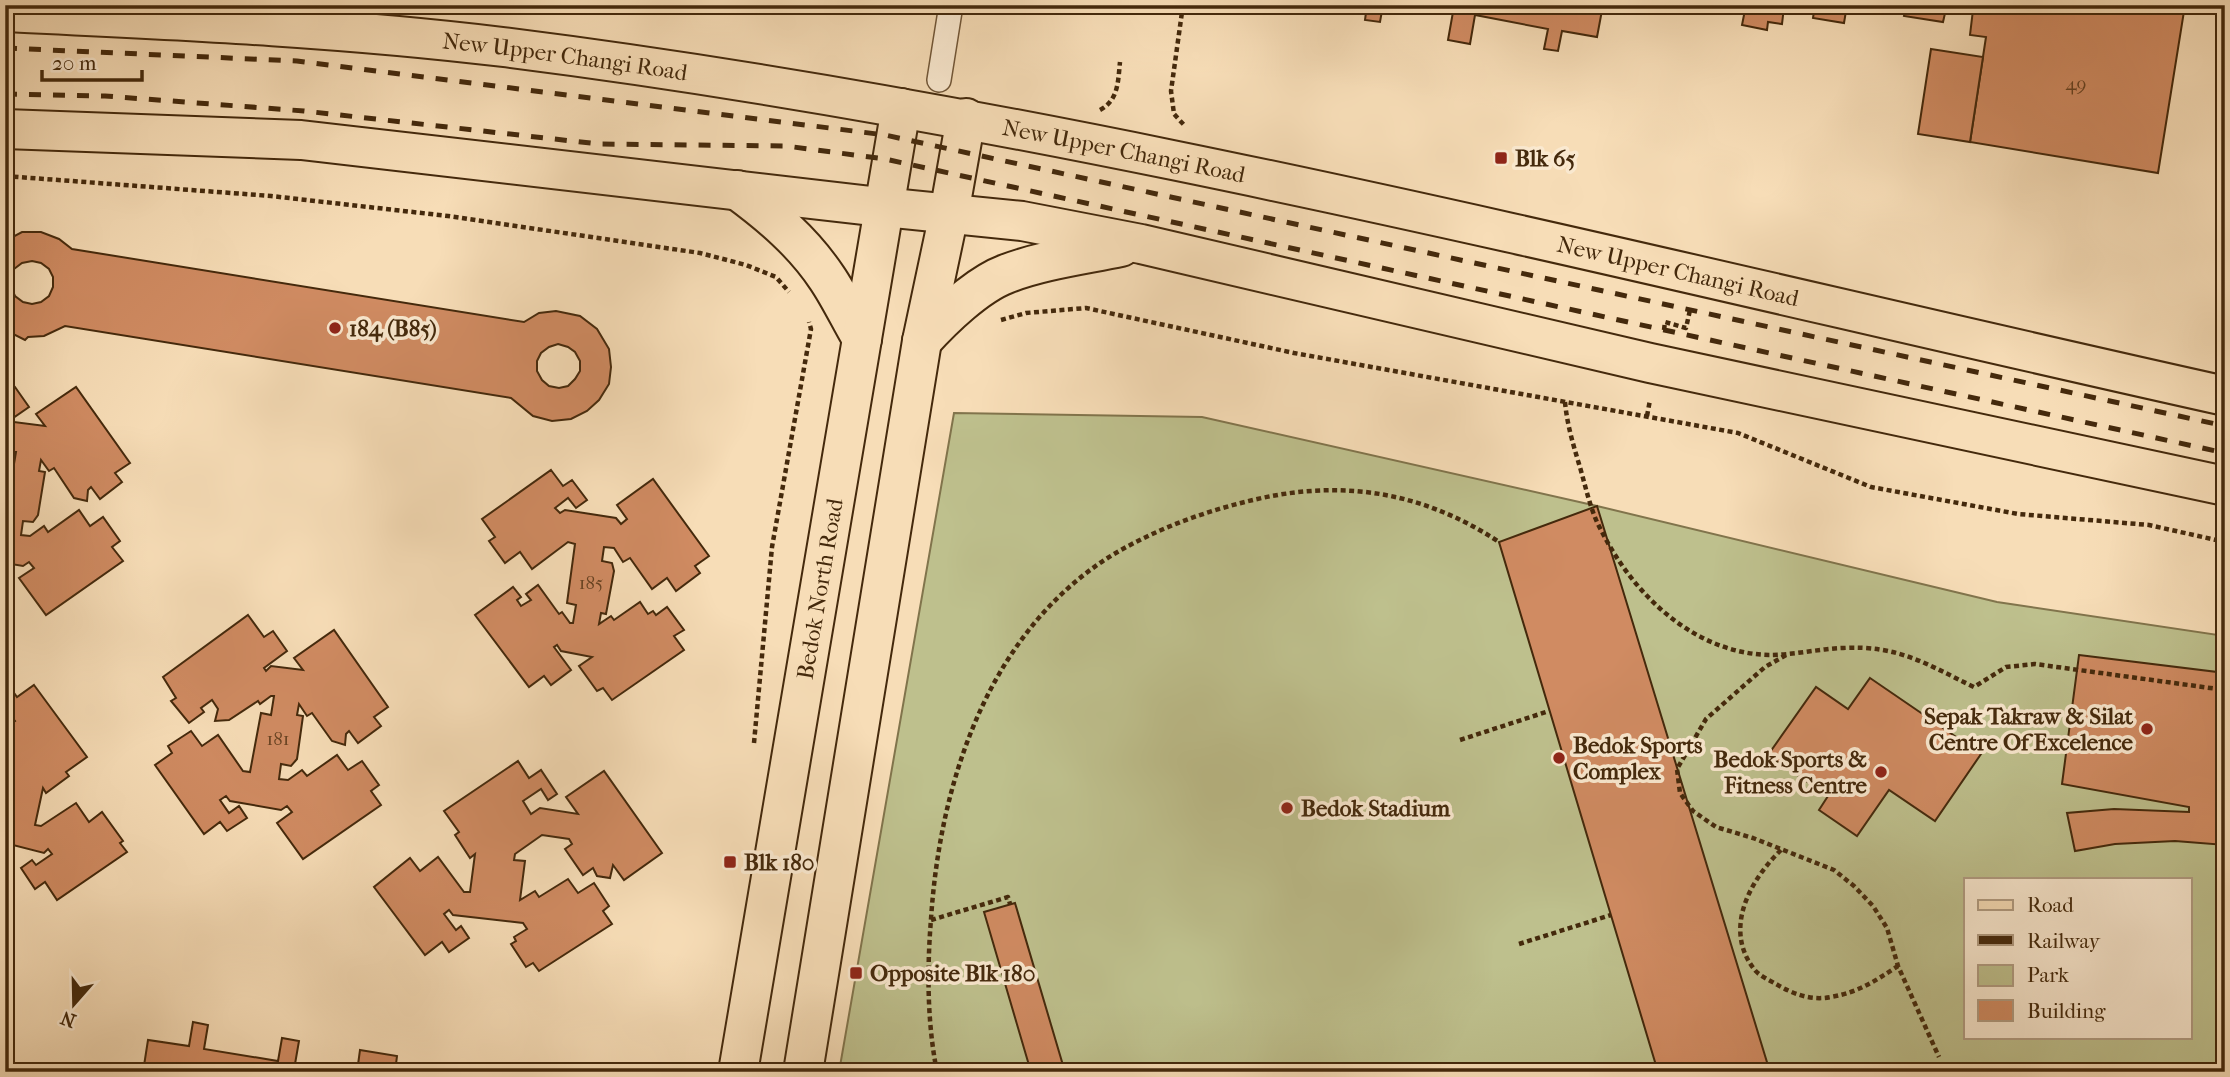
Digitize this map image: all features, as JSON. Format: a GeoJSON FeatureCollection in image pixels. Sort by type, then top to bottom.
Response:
{"type":"FeatureCollection","features":[{"type":"Feature","properties":{"kind":"main road","name":"New Upper Changi Road"},"geometry":{"type":"LineString","coordinates":[[5,12],[383,34],[632,64],[966,118],[1698,274],[1995,345],[2225,396]]}},
{"type":"Feature","properties":{"kind":"main road","name":"Bedok North Road"},"geometry":{"type":"LineString","coordinates":[[738,1072],[901,108]]}},
{"type":"Feature","properties":{"kind":"main road"},"geometry":{"type":"LineString","coordinates":[[803,1072],[922,341],[966,118]]}},
{"type":"Feature","properties":{"kind":"main road"},"geometry":{"type":"LineString","coordinates":[[5,129],[301,140],[884,208],[1022,221],[1141,244],[1657,365],[2225,486]]}},
{"type":"Feature","properties":{"kind":"main road"},"geometry":{"type":"LineString","coordinates":[[737,190],[777,221],[802,247],[825,276],[862,339]]}},
{"type":"Feature","properties":{"kind":"main road"},"geometry":{"type":"LineString","coordinates":[[922,341],[946,314],[1003,275],[1060,260],[1141,244]]}},
{"type":"Feature","properties":{"kind":"street"},"geometry":{"type":"LineString","coordinates":[[939,80],[951,5]]}},
{"type":"Feature","properties":{"kind":"path"},"geometry":{"type":"LineString","coordinates":[[1183,5],[1171,91],[1174,114],[1183,124],[1192,128]]}},
{"type":"Feature","properties":{"kind":"path"},"geometry":{"type":"LineString","coordinates":[[5,176],[271,196],[448,216],[673,249],[747,265],[776,277],[792,295]]}},
{"type":"Feature","properties":{"kind":"path"},"geometry":{"type":"LineString","coordinates":[[1647,416],[1665,322],[1686,328],[1698,274]]}},
{"type":"Feature","properties":{"kind":"path"},"geometry":{"type":"LineString","coordinates":[[998,320],[1026,313],[1086,308],[1294,353],[1738,433],[1871,487],[1992,510],[2149,524],[2225,542]]}},
{"type":"Feature","properties":{"kind":"path"},"geometry":{"type":"LineString","coordinates":[[754,747],[772,547],[811,329],[808,320]]}},
{"type":"Feature","properties":{"kind":"path"},"geometry":{"type":"LineString","coordinates":[[1565,402],[1567,423],[1600,529],[1622,567],[1651,601],[1669,617],[1709,641],[1769,655],[1845,648],[1878,649],[1903,654],[1933,665],[1974,687],[2006,667],[2035,664],[2225,690]]}},
{"type":"Feature","properties":{"kind":"path"},"geometry":{"type":"LineString","coordinates":[[937,1072],[930,1021],[928,977],[934,873],[946,808],[959,762],[977,716],[999,675],[1040,618],[1074,584],[1112,555],[1179,523],[1224,507],[1270,496],[1319,491],[1367,493],[1414,501],[1460,518],[1499,542]]}},
{"type":"Feature","properties":{"kind":"path"},"geometry":{"type":"LineString","coordinates":[[1790,653],[1765,667],[1706,719],[1677,769],[1679,793],[1693,811],[1716,827],[1753,838],[1834,870],[1854,886],[1873,906],[1887,928],[1898,966],[1940,1057]]}},
{"type":"Feature","properties":{"kind":"path"},"geometry":{"type":"LineString","coordinates":[[1460,740],[1549,710]]}},
{"type":"Feature","properties":{"kind":"path"},"geometry":{"type":"LineString","coordinates":[[1781,850],[1770,861],[1747,897],[1739,924],[1743,947],[1754,971],[1797,996],[1828,998],[1868,987],[1898,966]]}},
{"type":"Feature","properties":{"kind":"path"},"geometry":{"type":"LineString","coordinates":[[931,920],[1008,897],[1010,904]]}},
{"type":"Feature","properties":{"kind":"path"},"geometry":{"type":"LineString","coordinates":[[1519,944],[1611,915]]}},
{"type":"Feature","properties":{"kind":"green space","name":"Bedok Stadium"},"geometry":{"type":"Polygon","coordinates":[[[954,413],[1202,417],[1597,506],[1997,602],[2225,636],[2225,1072],[839,1072],[954,413]]]}},
{"type":"Feature","properties":{"kind":"building"},"geometry":{"type":"Polygon","coordinates":[[[1367,5],[1383,5],[1380,22],[1365,20],[1367,5]]]}},
{"type":"Feature","properties":{"kind":"building"},"geometry":{"type":"Polygon","coordinates":[[[1415,5],[1603,5],[1597,37],[1562,31],[1558,51],[1544,49],[1548,29],[1475,15],[1470,44],[1448,40],[1453,12],[1415,5]]]}},
{"type":"Feature","properties":{"kind":"building"},"geometry":{"type":"Polygon","coordinates":[[[1746,5],[1793,5],[1792,8],[1784,7],[1782,24],[1768,22],[1767,30],[1742,25],[1746,5]]]}},
{"type":"Feature","properties":{"kind":"building"},"geometry":{"type":"Polygon","coordinates":[[[1815,5],[1847,5],[1844,23],[1813,18],[1815,5]]]}},
{"type":"Feature","properties":{"kind":"building"},"geometry":{"type":"Polygon","coordinates":[[[1906,5],[1935,5],[1946,9],[1943,22],[1904,16],[1906,5]]]}},
{"type":"Feature","properties":{"kind":"building"},"geometry":{"type":"Polygon","coordinates":[[[1992,5],[2185,5],[2158,173],[1970,142],[1986,37],[1970,35],[1973,10],[1974,7],[1991,10],[1992,5]]]}},
{"type":"Feature","properties":{"kind":"building"},"geometry":{"type":"Polygon","coordinates":[[[1931,49],[1983,57],[1970,142],[1918,134],[1931,49]]]}},
{"type":"Feature","properties":{"kind":"building","name":"184 (B85)"},"geometry":{"type":"Polygon","coordinates":[[[22,232],[41,232],[59,239],[72,249],[524,322],[539,313],[556,311],[580,316],[597,329],[609,349],[609,384],[599,400],[587,411],[571,419],[552,421],[533,416],[511,398],[65,326],[44,336],[28,337],[25,340],[5,330],[5,241],[22,232]],[[32,261],[22,263],[14,269],[11,287],[15,296],[32,304],[49,296],[53,277],[49,269],[32,261]],[[558,344],[541,353],[537,361],[537,371],[549,386],[559,388],[568,386],[575,379],[580,371],[580,361],[575,352],[558,344]]]}},
{"type":"Feature","properties":{"kind":"building"},"geometry":{"type":"Polygon","coordinates":[[[15,387],[29,407],[6,423],[7,426],[14,422],[45,426],[36,414],[76,387],[130,463],[115,473],[122,482],[100,499],[91,487],[87,501],[74,498],[54,468],[49,471],[41,460],[39,471],[45,472],[38,515],[33,522],[23,521],[21,535],[30,536],[44,526],[48,532],[79,510],[90,526],[103,517],[120,541],[112,547],[123,561],[46,615],[19,578],[34,568],[29,562],[23,566],[5,563],[5,469],[13,470],[16,452],[5,457],[5,393],[15,387]]]}},
{"type":"Feature","properties":{"kind":"building"},"geometry":{"type":"Polygon","coordinates":[[[551,470],[563,486],[572,480],[587,500],[576,508],[568,498],[555,508],[560,513],[565,510],[616,518],[621,524],[627,519],[617,505],[653,479],[709,556],[695,566],[700,573],[676,591],[667,578],[652,589],[630,558],[623,562],[614,548],[604,547],[602,561],[612,563],[614,571],[606,614],[601,613],[599,624],[611,616],[614,620],[640,602],[648,614],[653,611],[656,615],[667,607],[684,630],[674,636],[684,650],[612,700],[603,688],[597,691],[579,666],[592,657],[561,651],[557,645],[554,647],[571,670],[551,685],[544,676],[529,687],[475,615],[513,587],[521,597],[517,600],[521,606],[531,600],[526,594],[538,585],[559,614],[562,612],[570,623],[573,623],[576,605],[567,603],[575,544],[568,542],[532,569],[520,552],[505,563],[489,541],[495,537],[482,519],[551,470]]]}},
{"type":"Feature","properties":{"kind":"building"},"geometry":{"type":"Polygon","coordinates":[[[1597,506],[1770,1072],[1658,1072],[1499,542],[1597,506]]]}},
{"type":"Feature","properties":{"kind":"building"},"geometry":{"type":"Polygon","coordinates":[[[248,615],[264,637],[273,631],[287,651],[264,668],[266,671],[271,666],[303,670],[294,658],[334,630],[388,707],[374,717],[381,726],[358,743],[349,731],[345,745],[332,741],[312,713],[307,716],[299,704],[297,715],[303,716],[297,759],[291,766],[281,764],[279,779],[288,780],[302,770],[307,776],[337,755],[348,770],[362,761],[379,785],[371,791],[381,805],[303,859],[277,823],[292,812],[287,806],[281,810],[230,801],[226,796],[220,800],[229,813],[239,806],[247,818],[227,831],[220,822],[204,834],[155,765],[172,753],[168,746],[191,731],[202,746],[218,735],[243,771],[250,772],[261,713],[271,715],[274,696],[260,704],[258,701],[229,720],[215,721],[218,709],[212,700],[201,708],[204,712],[189,723],[171,701],[176,698],[163,677],[248,615]]]}},
{"type":"Feature","properties":{"kind":"building","name":"Sepak Takraw & Silat Centre Of Excelence"},"geometry":{"type":"Polygon","coordinates":[[[2079,655],[2225,673],[2225,845],[2175,841],[2115,844],[2075,851],[2067,813],[2114,809],[2189,812],[2189,807],[2062,784],[2079,655]]]}},
{"type":"Feature","properties":{"kind":"building","name":"Bedok Sports & Fitness Centre"},"geometry":{"type":"Polygon","coordinates":[[[1870,678],[1981,754],[1935,821],[1889,790],[1857,836],[1819,810],[1828,796],[1768,755],[1816,687],[1848,709],[1870,678]]]}},
{"type":"Feature","properties":{"kind":"building"},"geometry":{"type":"Polygon","coordinates":[[[34,685],[87,757],[66,772],[69,776],[46,793],[43,788],[35,825],[41,826],[76,803],[89,822],[102,812],[123,841],[120,843],[127,852],[57,900],[45,882],[35,889],[21,868],[32,860],[36,865],[52,854],[48,849],[44,853],[5,843],[5,728],[15,721],[5,708],[5,689],[9,686],[17,697],[34,685]]]}},
{"type":"Feature","properties":{"kind":"building"},"geometry":{"type":"Polygon","coordinates":[[[518,761],[529,778],[541,770],[557,794],[548,800],[541,789],[523,801],[531,814],[540,808],[578,814],[566,797],[604,771],[662,853],[624,880],[613,865],[610,878],[597,876],[593,868],[583,875],[565,849],[572,844],[569,839],[542,835],[515,854],[514,860],[525,861],[520,900],[535,891],[539,897],[568,879],[578,893],[594,883],[609,906],[603,911],[612,924],[539,971],[533,963],[526,967],[511,944],[516,941],[514,937],[527,929],[523,923],[453,915],[449,910],[444,914],[456,930],[461,926],[469,938],[449,952],[442,942],[425,955],[374,887],[410,858],[420,871],[438,857],[464,892],[470,892],[475,854],[470,858],[455,835],[459,832],[444,811],[518,761]]]}},
{"type":"Feature","properties":{"kind":"building"},"geometry":{"type":"Polygon","coordinates":[[[1015,903],[1065,1072],[1031,1072],[984,912],[1015,903]]]}},
{"type":"Feature","properties":{"kind":"building"},"geometry":{"type":"Polygon","coordinates":[[[193,1022],[208,1025],[204,1049],[278,1061],[282,1038],[299,1041],[295,1064],[344,1072],[143,1072],[148,1040],[189,1046],[193,1022]]]}},
{"type":"Feature","properties":{"kind":"building"},"geometry":{"type":"Polygon","coordinates":[[[360,1050],[397,1056],[395,1072],[357,1072],[360,1050]]]}},
{"type":"Feature","properties":{"kind":"railway"},"geometry":{"type":"LineString","coordinates":[[5,48],[297,61],[885,135],[2225,426]]}},
{"type":"Feature","properties":{"kind":"railway"},"geometry":{"type":"LineString","coordinates":[[5,94],[105,96],[304,111],[599,144],[786,146],[885,159],[2225,453]]}},
{"type":"Feature","properties":{"kind":"place","name":"Blk 65"},"geometry":{"type":"Point","coordinates":[1501,158]}},
{"type":"Feature","properties":{"kind":"place","name":"184 (B85)"},"geometry":{"type":"Point","coordinates":[335,328]}},
{"type":"Feature","properties":{"kind":"place","name":"Sepak Takraw & Silat Centre Of Excelence"},"geometry":{"type":"Point","coordinates":[2147,729]}},
{"type":"Feature","properties":{"kind":"place","name":"Bedok Sports Complex"},"geometry":{"type":"Point","coordinates":[1559,758]}},
{"type":"Feature","properties":{"kind":"place","name":"Bedok Sports & Fitness Centre"},"geometry":{"type":"Point","coordinates":[1881,772]}},
{"type":"Feature","properties":{"kind":"place","name":"Bedok Stadium"},"geometry":{"type":"Point","coordinates":[1287,808]}},
{"type":"Feature","properties":{"kind":"place","name":"Blk 180"},"geometry":{"type":"Point","coordinates":[730,862]}},
{"type":"Feature","properties":{"kind":"place","name":"Opposite Blk 180"},"geometry":{"type":"Point","coordinates":[856,973]}}]}
